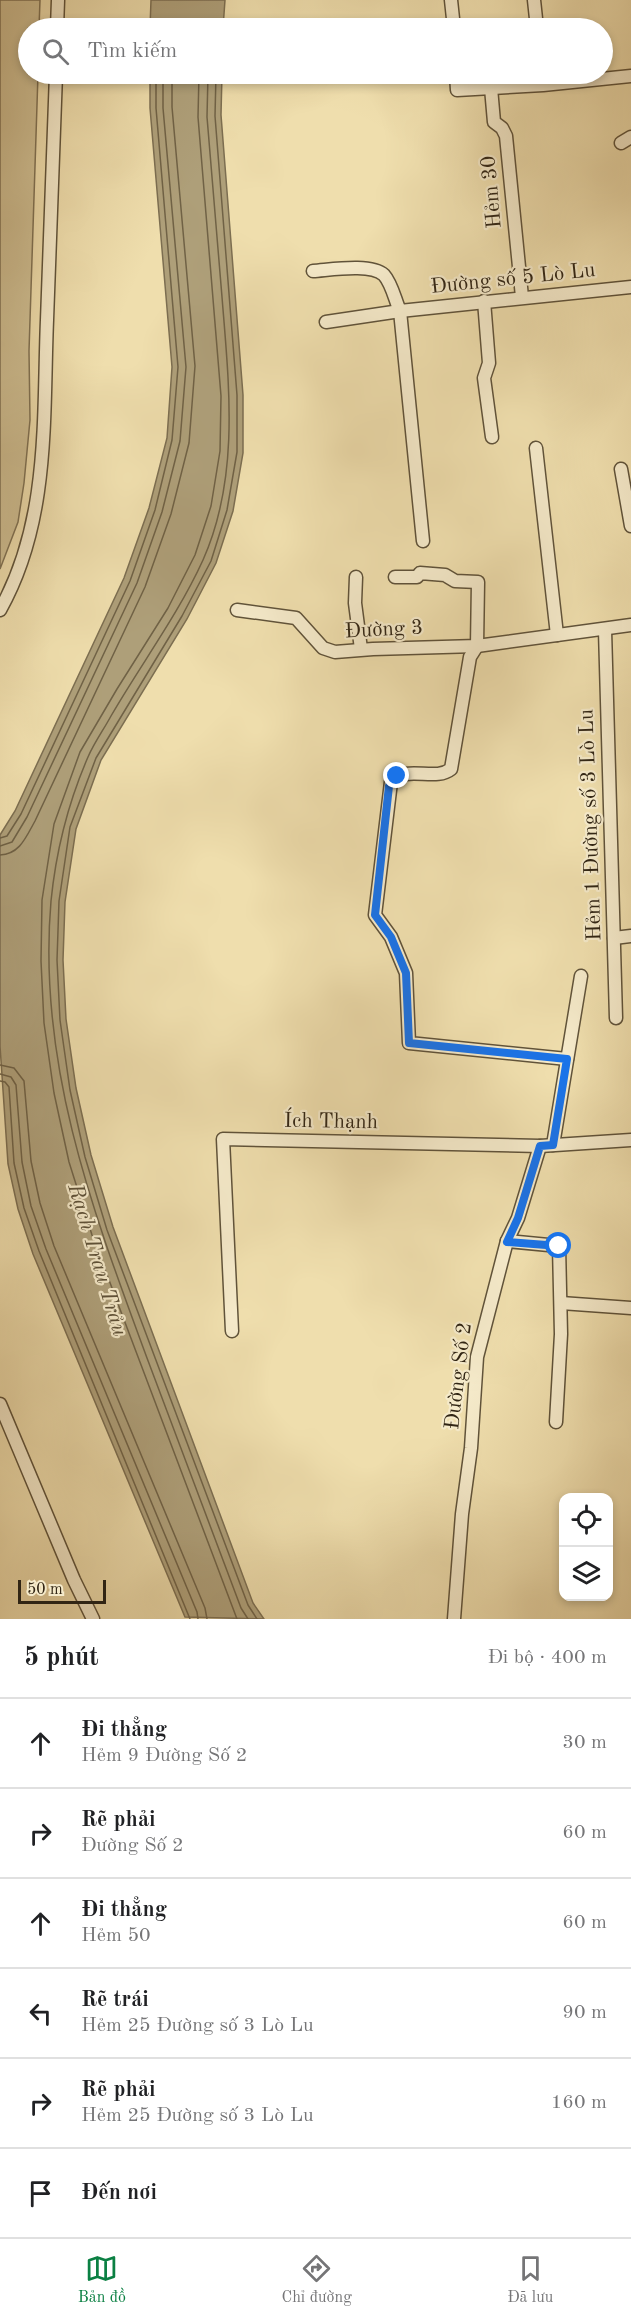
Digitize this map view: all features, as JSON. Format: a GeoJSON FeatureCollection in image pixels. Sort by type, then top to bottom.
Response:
{"type":"FeatureCollection","features":[{"type":"Feature","properties":{"kind":"street"},"geometry":{"type":"LineString","coordinates":[[57,18],[58,0]]}},
{"type":"Feature","properties":{"kind":"street"},"geometry":{"type":"LineString","coordinates":[[452,0],[453,18]]}},
{"type":"Feature","properties":{"kind":"street"},"geometry":{"type":"LineString","coordinates":[[534,0],[536,18]]}},
{"type":"Feature","properties":{"kind":"street"},"geometry":{"type":"LineString","coordinates":[[613,77],[631,76]]}},
{"type":"Feature","properties":{"kind":"street"},"geometry":{"type":"LineString","coordinates":[[0,610],[19,571],[30,537],[42,469],[56,84]]}},
{"type":"Feature","properties":{"kind":"street"},"geometry":{"type":"LineString","coordinates":[[457,84],[457,90],[514,84]]}},
{"type":"Feature","properties":{"kind":"street","name":"Hẻm 30"},"geometry":{"type":"LineString","coordinates":[[491,88],[494,122],[502,128],[506,136],[522,297]]}},
{"type":"Feature","properties":{"kind":"street"},"geometry":{"type":"LineString","coordinates":[[313,271],[365,268],[378,272],[386,278],[400,311],[405,381],[423,541]]}},
{"type":"Feature","properties":{"kind":"street","name":"Đường số 5 Lò Lu"},"geometry":{"type":"LineString","coordinates":[[326,322],[522,297],[631,287]]}},
{"type":"Feature","properties":{"kind":"street"},"geometry":{"type":"LineString","coordinates":[[484,302],[489,363],[484,378],[485,400],[492,437]]}},
{"type":"Feature","properties":{"kind":"street"},"geometry":{"type":"LineString","coordinates":[[536,448],[557,635]]}},
{"type":"Feature","properties":{"kind":"street"},"geometry":{"type":"LineString","coordinates":[[621,470],[631,526]]}},
{"type":"Feature","properties":{"kind":"street"},"geometry":{"type":"LineString","coordinates":[[395,577],[417,577],[420,573],[445,575],[455,581],[478,582],[477,646],[470,657],[451,768],[444,773],[401,775],[391,782],[375,915],[391,937],[406,973],[409,1043],[567,1059]]}},
{"type":"Feature","properties":{"kind":"street"},"geometry":{"type":"LineString","coordinates":[[356,577],[357,624],[361,649]]}},
{"type":"Feature","properties":{"kind":"street","name":"Đường 3"},"geometry":{"type":"LineString","coordinates":[[237,610],[296,618],[327,651],[341,652],[361,649],[477,646],[631,625]]}},
{"type":"Feature","properties":{"kind":"street","name":"Hẻm 1 Đường số 3 Lò Lu"},"geometry":{"type":"LineString","coordinates":[[605,630],[616,1018]]}},
{"type":"Feature","properties":{"kind":"street"},"geometry":{"type":"LineString","coordinates":[[614,938],[631,936]]}},
{"type":"Feature","properties":{"kind":"street"},"geometry":{"type":"LineString","coordinates":[[553,1145],[582,976]]}},
{"type":"Feature","properties":{"kind":"street","name":"Ích Thạnh"},"geometry":{"type":"LineString","coordinates":[[232,1331],[223,1139],[540,1146],[631,1140]]}},
{"type":"Feature","properties":{"kind":"street","name":"Đường Số 2"},"geometry":{"type":"LineString","coordinates":[[454,1619],[462,1514],[471,1448],[477,1358],[507,1242],[518,1218],[540,1146]]}},
{"type":"Feature","properties":{"kind":"street"},"geometry":{"type":"LineString","coordinates":[[507,1242],[559,1246],[561,1303],[556,1422]]}},
{"type":"Feature","properties":{"kind":"street"},"geometry":{"type":"LineString","coordinates":[[561,1303],[631,1308]]}},
{"type":"Feature","properties":{"kind":"street"},"geometry":{"type":"LineString","coordinates":[[0,1404],[74,1580],[93,1619]]}},
{"type":"Feature","properties":{"kind":"shaded area"},"geometry":{"type":"Polygon","coordinates":[[[0,0],[40,0],[39,18],[18,18],[18,84],[38,84],[29,351],[30,420],[18,522],[0,569],[0,0]]]}},
{"type":"Feature","properties":{"kind":"water"},"geometry":{"type":"Polygon","coordinates":[[[151,0],[225,0],[224,18],[150,18],[151,0]]]}},
{"type":"Feature","properties":{"kind":"water","name":"Rạch Trau Trảu"},"geometry":{"type":"Polygon","coordinates":[[[150,84],[222,84],[221,115],[243,395],[243,453],[233,511],[216,563],[187,619],[101,760],[76,829],[65,902],[63,960],[66,1019],[76,1088],[91,1155],[113,1227],[253,1603],[264,1619],[185,1617],[33,1254],[18,1209],[8,1164],[0,1046],[0,835],[15,811],[124,578],[149,508],[167,438],[172,367],[150,108],[150,84]]]}},
{"type":"Feature","properties":{"kind":"route"},"geometry":{"type":"LineString","coordinates":[[397,776],[389,786],[375,915],[391,937],[406,973],[409,1043],[567,1059],[553,1145],[540,1146],[518,1218],[507,1242],[559,1246]]}}]}
